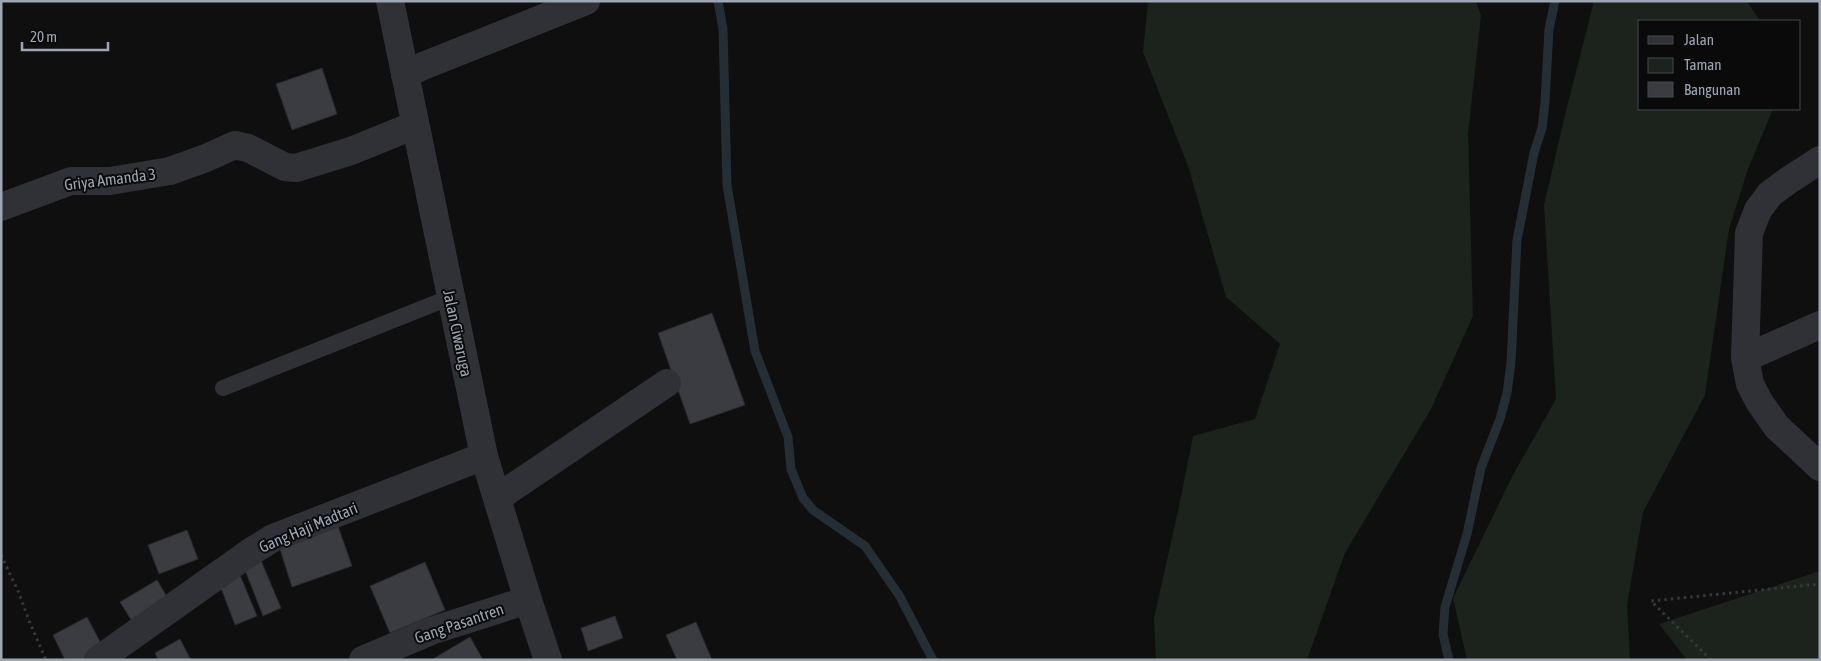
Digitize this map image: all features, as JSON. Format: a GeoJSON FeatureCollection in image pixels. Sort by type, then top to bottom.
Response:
{"type":"FeatureCollection","features":[{"type":"Feature","properties":{"kind":"street","name":"Jalan Ciwaruga"},"geometry":{"type":"LineString","coordinates":[[390,1],[484,456],[548,660]]}},
{"type":"Feature","properties":{"kind":"street"},"geometry":{"type":"LineString","coordinates":[[405,76],[423,66],[586,1]]}},
{"type":"Feature","properties":{"kind":"street","name":"Griya Amanda 3"},"geometry":{"type":"LineString","coordinates":[[1,207],[71,181],[110,181],[170,171],[234,146],[248,148],[285,167],[296,168],[351,151],[415,125]]}},
{"type":"Feature","properties":{"kind":"street"},"geometry":{"type":"LineString","coordinates":[[1820,160],[1776,190],[1758,210],[1749,233],[1745,358],[1750,384],[1760,403],[1777,427],[1820,468]]}},
{"type":"Feature","properties":{"kind":"street"},"geometry":{"type":"LineString","coordinates":[[1745,358],[1820,325]]}},
{"type":"Feature","properties":{"kind":"street"},"geometry":{"type":"LineString","coordinates":[[497,498],[667,383]]}},
{"type":"Feature","properties":{"kind":"street","name":"Gang Haji Madtari"},"geometry":{"type":"LineString","coordinates":[[98,660],[273,538],[484,456]]}},
{"type":"Feature","properties":{"kind":"street","name":"Gang Pasantren"},"geometry":{"type":"LineString","coordinates":[[363,660],[431,631],[528,600]]}},
{"type":"Feature","properties":{"kind":"lane"},"geometry":{"type":"LineString","coordinates":[[222,388],[451,297]]}},
{"type":"Feature","properties":{"kind":"path"},"geometry":{"type":"LineString","coordinates":[[1,556],[18,591],[46,660]]}},
{"type":"Feature","properties":{"kind":"path"},"geometry":{"type":"LineString","coordinates":[[1710,660],[1651,602],[1820,584]]}},
{"type":"Feature","properties":{"kind":"green space"},"geometry":{"type":"Polygon","coordinates":[[[1148,1],[1476,1],[1481,16],[1468,134],[1473,316],[1431,409],[1345,553],[1308,657],[1309,660],[1156,660],[1154,618],[1193,436],[1255,419],[1280,344],[1226,297],[1188,166],[1143,52],[1148,1]]]}},
{"type":"Feature","properties":{"kind":"green space"},"geometry":{"type":"Polygon","coordinates":[[[1592,1],[1747,1],[1759,20],[1638,20],[1638,110],[1773,110],[1748,169],[1729,229],[1705,395],[1643,512],[1627,605],[1630,660],[1467,660],[1453,598],[1514,473],[1556,399],[1544,205],[1593,5],[1592,1]]]}},
{"type":"Feature","properties":{"kind":"green space"},"geometry":{"type":"Polygon","coordinates":[[[1820,571],[1820,660],[1687,660],[1659,624],[1820,571]]]}},
{"type":"Feature","properties":{"kind":"building"},"geometry":{"type":"Polygon","coordinates":[[[322,68],[337,114],[292,130],[276,84],[322,68]]]}},
{"type":"Feature","properties":{"kind":"building"},"geometry":{"type":"Polygon","coordinates":[[[712,313],[745,405],[690,424],[658,333],[712,313]]]}},
{"type":"Feature","properties":{"kind":"building"},"geometry":{"type":"Polygon","coordinates":[[[338,526],[352,566],[292,587],[279,546],[338,526]]]}},
{"type":"Feature","properties":{"kind":"building"},"geometry":{"type":"Polygon","coordinates":[[[187,530],[198,559],[159,574],[148,545],[187,530]]]}},
{"type":"Feature","properties":{"kind":"building"},"geometry":{"type":"Polygon","coordinates":[[[260,558],[281,608],[263,616],[243,565],[260,558]]]}},
{"type":"Feature","properties":{"kind":"building"},"geometry":{"type":"Polygon","coordinates":[[[425,562],[445,610],[390,633],[370,586],[425,562]]]}},
{"type":"Feature","properties":{"kind":"building"},"geometry":{"type":"Polygon","coordinates":[[[240,575],[257,616],[235,625],[219,583],[240,575]]]}},
{"type":"Feature","properties":{"kind":"building"},"geometry":{"type":"Polygon","coordinates":[[[157,580],[169,600],[133,623],[120,602],[157,580]]]}},
{"type":"Feature","properties":{"kind":"building"},"geometry":{"type":"Polygon","coordinates":[[[615,616],[623,638],[588,651],[581,628],[615,616]]]}},
{"type":"Feature","properties":{"kind":"building"},"geometry":{"type":"Polygon","coordinates":[[[87,617],[104,649],[83,660],[65,660],[53,635],[87,617]]]}},
{"type":"Feature","properties":{"kind":"building"},"geometry":{"type":"Polygon","coordinates":[[[696,622],[712,660],[677,660],[666,635],[696,622]]]}},
{"type":"Feature","properties":{"kind":"building"},"geometry":{"type":"Polygon","coordinates":[[[470,637],[483,660],[431,660],[470,637]]]}},
{"type":"Feature","properties":{"kind":"building"},"geometry":{"type":"Polygon","coordinates":[[[180,639],[191,660],[158,660],[155,653],[180,639]]]}},
{"type":"Feature","properties":{"kind":"waterway"},"geometry":{"type":"LineString","coordinates":[[718,1],[723,29],[727,185],[755,351],[788,437],[791,469],[803,498],[813,510],[865,546],[899,595],[933,660]]}},
{"type":"Feature","properties":{"kind":"waterway"},"geometry":{"type":"LineString","coordinates":[[1449,660],[1443,634],[1445,607],[1467,534],[1481,468],[1500,419],[1507,393],[1511,363],[1517,240],[1534,153],[1542,128],[1549,29],[1555,1]]}}]}
